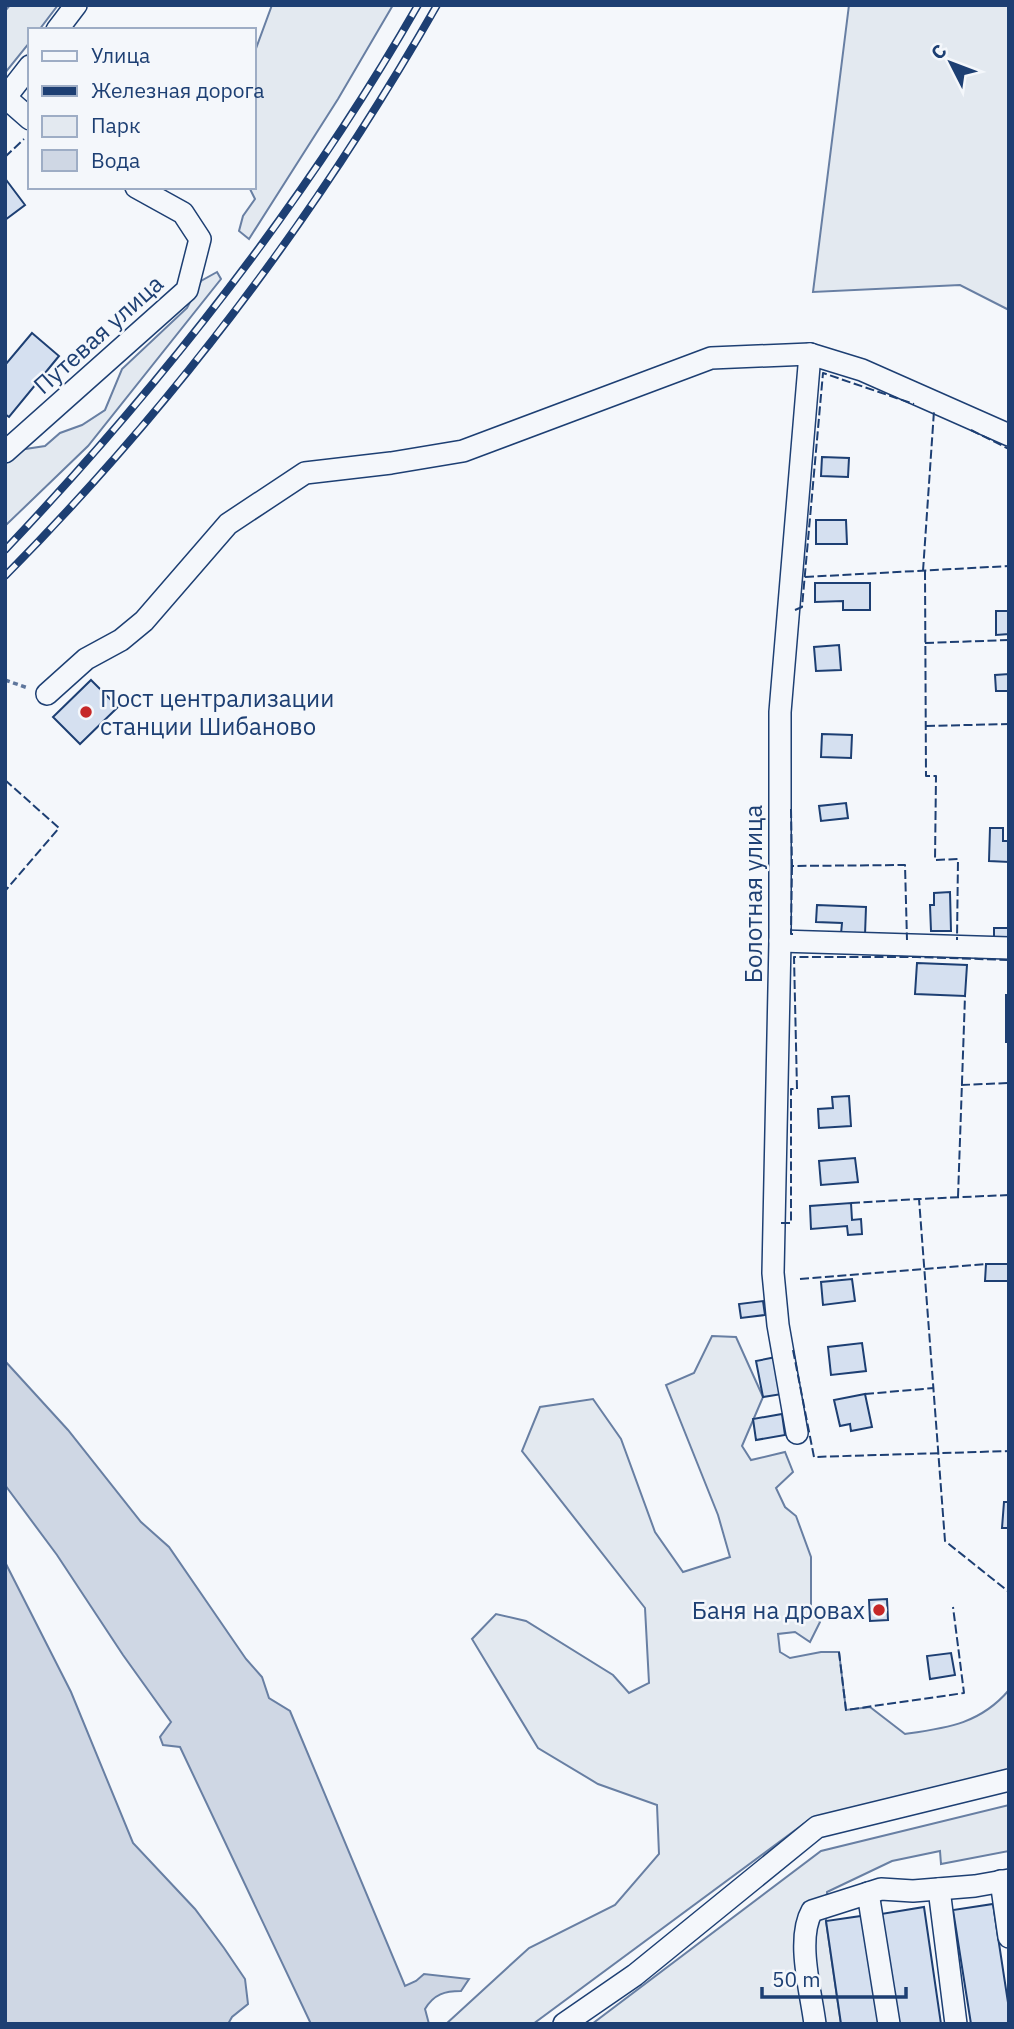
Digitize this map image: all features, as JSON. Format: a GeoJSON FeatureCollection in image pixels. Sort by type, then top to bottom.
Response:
{"type":"FeatureCollection","features":[{"type":"Feature","properties":{"kind":"street"},"geometry":{"type":"LineString","coordinates":[[59,28],[76,5]]}},
{"type":"Feature","properties":{"kind":"street"},"geometry":{"type":"LineString","coordinates":[[28,69],[5,98],[28,117]]}},
{"type":"Feature","properties":{"kind":"street","name":"Путевая улица"},"geometry":{"type":"LineString","coordinates":[[5,452],[187,290],[200,239],[183,213],[140,189]]}},
{"type":"Feature","properties":{"kind":"street"},"geometry":{"type":"LineString","coordinates":[[47,694],[86,659],[121,640],[144,621],[228,524],[305,473],[463,451],[711,358],[810,354],[862,370],[1009,435]]}},
{"type":"Feature","properties":{"kind":"street","name":"Болотная улица"},"geometry":{"type":"LineString","coordinates":[[797,1433],[778,1325],[773,1273],[780,941],[780,712],[810,354]]}},
{"type":"Feature","properties":{"kind":"street"},"geometry":{"type":"LineString","coordinates":[[780,941],[1009,948]]}},
{"type":"Feature","properties":{"kind":"street"},"geometry":{"type":"LineString","coordinates":[[564,2024],[635,1975],[817,1827],[1009,1780]]}},
{"type":"Feature","properties":{"kind":"street"},"geometry":{"type":"LineString","coordinates":[[815,2024],[804,1942],[806,1922],[812,1911],[880,1889],[913,1891],[1005,1880],[1009,1937]]}},
{"type":"Feature","properties":{"kind":"street"},"geometry":{"type":"LineString","coordinates":[[939,1889],[956,2024]]}},
{"type":"Feature","properties":{"kind":"street"},"geometry":{"type":"LineString","coordinates":[[869,1893],[889,2024]]}},
{"type":"Feature","properties":{"kind":"path"},"geometry":{"type":"LineString","coordinates":[[5,680],[13,684]]}},
{"type":"Feature","properties":{"kind":"green space"},"geometry":{"type":"Polygon","coordinates":[[[10,5],[58,5],[41,28],[28,28],[28,44],[5,73],[5,11],[10,5]]]}},
{"type":"Feature","properties":{"kind":"green space"},"geometry":{"type":"Polygon","coordinates":[[[272,5],[393,5],[338,99],[249,239],[239,231],[243,216],[255,199],[250,189],[256,189],[256,49],[272,5]]]}},
{"type":"Feature","properties":{"kind":"green space"},"geometry":{"type":"Polygon","coordinates":[[[849,5],[1009,5],[1009,310],[960,285],[813,292],[849,5]]]}},
{"type":"Feature","properties":{"kind":"green space"},"geometry":{"type":"Polygon","coordinates":[[[217,272],[221,279],[88,446],[5,526],[5,463],[19,450],[45,446],[60,433],[82,425],[105,410],[122,369],[187,308],[201,281],[217,272]]]}},
{"type":"Feature","properties":{"kind":"green space"},"geometry":{"type":"Polygon","coordinates":[[[712,1336],[736,1337],[763,1397],[742,1446],[751,1460],[785,1452],[793,1472],[776,1488],[785,1507],[796,1516],[811,1557],[811,1606],[820,1622],[810,1642],[795,1632],[778,1634],[780,1652],[790,1658],[821,1652],[839,1652],[846,1710],[870,1707],[905,1734],[949,1726],[974,1717],[1009,1690],[1009,1773],[809,1820],[533,2024],[446,2024],[529,1948],[615,1905],[659,1854],[657,1805],[598,1784],[538,1748],[472,1639],[496,1614],[526,1621],[613,1675],[629,1693],[649,1683],[645,1608],[522,1451],[540,1407],[593,1399],[621,1439],[655,1532],[683,1572],[730,1557],[718,1515],[666,1385],[694,1373],[712,1336]]]}},
{"type":"Feature","properties":{"kind":"green space"},"geometry":{"type":"Polygon","coordinates":[[[1009,1805],[1009,1851],[941,1864],[940,1851],[892,1861],[827,1892],[826,1921],[841,2024],[592,2024],[821,1851],[1009,1805]]]}},
{"type":"Feature","properties":{"kind":"water"},"geometry":{"type":"Polygon","coordinates":[[[5,1361],[68,1430],[141,1522],[169,1547],[246,1659],[262,1677],[269,1698],[290,1711],[405,1986],[424,1974],[469,1979],[461,1991],[440,1994],[428,2004],[425,2009],[429,2024],[311,2024],[180,1747],[163,1745],[160,1737],[171,1722],[57,1555],[5,1485],[5,1361]]]}},
{"type":"Feature","properties":{"kind":"water"},"geometry":{"type":"Polygon","coordinates":[[[5,1562],[71,1692],[133,1843],[195,1909],[245,1979],[248,2004],[232,2017],[228,2024],[5,2024],[5,1562]]]}},
{"type":"Feature","properties":{"kind":"building"},"geometry":{"type":"Polygon","coordinates":[[[7,181],[25,205],[5,220],[5,183],[7,181]]]}},
{"type":"Feature","properties":{"kind":"building"},"geometry":{"type":"Polygon","coordinates":[[[32,333],[59,356],[9,417],[5,414],[5,365],[32,333]]]}},
{"type":"Feature","properties":{"kind":"building"},"geometry":{"type":"Polygon","coordinates":[[[822,457],[849,458],[848,477],[821,476],[822,457]]]}},
{"type":"Feature","properties":{"kind":"building"},"geometry":{"type":"Polygon","coordinates":[[[816,520],[846,520],[847,544],[816,544],[816,520]]]}},
{"type":"Feature","properties":{"kind":"building"},"geometry":{"type":"Polygon","coordinates":[[[815,583],[870,583],[870,610],[843,610],[843,601],[815,602],[815,583]]]}},
{"type":"Feature","properties":{"kind":"building"},"geometry":{"type":"Polygon","coordinates":[[[996,611],[1009,611],[1009,634],[996,635],[996,611]]]}},
{"type":"Feature","properties":{"kind":"building"},"geometry":{"type":"Polygon","coordinates":[[[839,645],[841,670],[816,671],[814,647],[839,645]]]}},
{"type":"Feature","properties":{"kind":"building"},"geometry":{"type":"Polygon","coordinates":[[[1009,674],[1009,691],[996,691],[995,675],[1009,674]]]}},
{"type":"Feature","properties":{"kind":"building","name":"Пост централизации станции Шибаново"},"geometry":{"type":"Polygon","coordinates":[[[91,680],[118,707],[80,744],[53,717],[91,680]]]}},
{"type":"Feature","properties":{"kind":"building"},"geometry":{"type":"Polygon","coordinates":[[[822,734],[852,735],[851,758],[821,757],[822,734]]]}},
{"type":"Feature","properties":{"kind":"building"},"geometry":{"type":"Polygon","coordinates":[[[846,803],[848,818],[821,821],[819,806],[846,803]]]}},
{"type":"Feature","properties":{"kind":"building"},"geometry":{"type":"Polygon","coordinates":[[[990,828],[1003,828],[1003,841],[1009,841],[1009,862],[989,861],[990,828]]]}},
{"type":"Feature","properties":{"kind":"building"},"geometry":{"type":"Polygon","coordinates":[[[950,892],[951,931],[931,931],[930,905],[934,905],[934,893],[950,892]]]}},
{"type":"Feature","properties":{"kind":"building"},"geometry":{"type":"Polygon","coordinates":[[[817,905],[866,907],[865,935],[841,934],[842,923],[816,922],[817,905]]]}},
{"type":"Feature","properties":{"kind":"building"},"geometry":{"type":"Polygon","coordinates":[[[994,928],[1009,928],[1009,941],[994,941],[994,928]]]}},
{"type":"Feature","properties":{"kind":"building"},"geometry":{"type":"Polygon","coordinates":[[[917,963],[967,965],[965,996],[915,994],[917,963]]]}},
{"type":"Feature","properties":{"kind":"building"},"geometry":{"type":"Polygon","coordinates":[[[1006,995],[1009,995],[1009,1042],[1006,1042],[1006,995]]]}},
{"type":"Feature","properties":{"kind":"building"},"geometry":{"type":"Polygon","coordinates":[[[849,1096],[851,1126],[819,1128],[818,1109],[833,1108],[832,1097],[849,1096]]]}},
{"type":"Feature","properties":{"kind":"building"},"geometry":{"type":"Polygon","coordinates":[[[855,1158],[858,1182],[821,1185],[819,1161],[855,1158]]]}},
{"type":"Feature","properties":{"kind":"building"},"geometry":{"type":"Polygon","coordinates":[[[851,1203],[852,1220],[861,1219],[862,1234],[848,1235],[847,1226],[811,1229],[810,1206],[851,1203]]]}},
{"type":"Feature","properties":{"kind":"building"},"geometry":{"type":"Polygon","coordinates":[[[986,1264],[1009,1264],[1009,1281],[985,1281],[986,1264]]]}},
{"type":"Feature","properties":{"kind":"building"},"geometry":{"type":"Polygon","coordinates":[[[852,1279],[855,1301],[823,1305],[821,1282],[852,1279]]]}},
{"type":"Feature","properties":{"kind":"building"},"geometry":{"type":"Polygon","coordinates":[[[763,1301],[765,1315],[741,1318],[739,1304],[763,1301]]]}},
{"type":"Feature","properties":{"kind":"building"},"geometry":{"type":"Polygon","coordinates":[[[862,1343],[866,1371],[831,1375],[828,1347],[862,1343]]]}},
{"type":"Feature","properties":{"kind":"building"},"geometry":{"type":"Polygon","coordinates":[[[776,1357],[782,1394],[763,1397],[756,1361],[776,1357]]]}},
{"type":"Feature","properties":{"kind":"building"},"geometry":{"type":"Polygon","coordinates":[[[865,1394],[872,1427],[851,1431],[850,1424],[840,1426],[834,1400],[865,1394]]]}},
{"type":"Feature","properties":{"kind":"building"},"geometry":{"type":"Polygon","coordinates":[[[782,1414],[785,1435],[756,1440],[753,1419],[782,1414]]]}},
{"type":"Feature","properties":{"kind":"building"},"geometry":{"type":"Polygon","coordinates":[[[1004,1502],[1009,1502],[1009,1528],[1002,1528],[1004,1502]]]}},
{"type":"Feature","properties":{"kind":"building","name":"Баня на дровах"},"geometry":{"type":"Polygon","coordinates":[[[887,1599],[888,1620],[870,1621],[869,1600],[887,1599]]]}},
{"type":"Feature","properties":{"kind":"building"},"geometry":{"type":"Polygon","coordinates":[[[951,1653],[955,1675],[930,1679],[927,1656],[951,1653]]]}},
{"type":"Feature","properties":{"kind":"building"},"geometry":{"type":"Polygon","coordinates":[[[993,1904],[1009,2024],[971,2024],[953,1910],[993,1904]]]}},
{"type":"Feature","properties":{"kind":"building"},"geometry":{"type":"Polygon","coordinates":[[[924,1907],[941,2024],[898,2024],[881,1914],[924,1907]]]}},
{"type":"Feature","properties":{"kind":"building"},"geometry":{"type":"Polygon","coordinates":[[[868,1915],[883,2024],[841,2024],[826,1921],[868,1915]]]}},
{"type":"Feature","properties":{"kind":"railway"},"geometry":{"type":"LineString","coordinates":[[5,550],[120,423],[228,290],[327,151],[418,5]]}},
{"type":"Feature","properties":{"kind":"railway"},"geometry":{"type":"LineString","coordinates":[[5,576],[127,444],[240,304],[343,158],[437,5]]}},
{"type":"Feature","properties":{"kind":"fence"},"geometry":{"type":"LineString","coordinates":[[5,157],[24,139]]}},
{"type":"Feature","properties":{"kind":"fence"},"geometry":{"type":"LineString","coordinates":[[795,610],[802,607],[823,373],[914,404]]}},
{"type":"Feature","properties":{"kind":"fence"},"geometry":{"type":"LineString","coordinates":[[923,571],[934,411]]}},
{"type":"Feature","properties":{"kind":"fence"},"geometry":{"type":"LineString","coordinates":[[971,430],[1009,449]]}},
{"type":"Feature","properties":{"kind":"fence"},"geometry":{"type":"LineString","coordinates":[[805,577],[1009,566]]}},
{"type":"Feature","properties":{"kind":"fence"},"geometry":{"type":"LineString","coordinates":[[925,571],[926,776],[936,776],[935,860],[958,859],[957,940]]}},
{"type":"Feature","properties":{"kind":"fence"},"geometry":{"type":"LineString","coordinates":[[925,643],[1009,640]]}},
{"type":"Feature","properties":{"kind":"fence"},"geometry":{"type":"LineString","coordinates":[[926,726],[1009,724]]}},
{"type":"Feature","properties":{"kind":"fence"},"geometry":{"type":"LineString","coordinates":[[5,780],[59,828],[5,891]]}},
{"type":"Feature","properties":{"kind":"fence"},"geometry":{"type":"LineString","coordinates":[[791,809],[792,866],[905,865],[907,940]]}},
{"type":"Feature","properties":{"kind":"fence"},"geometry":{"type":"LineString","coordinates":[[792,866],[793,934]]}},
{"type":"Feature","properties":{"kind":"fence"},"geometry":{"type":"LineString","coordinates":[[781,1223],[791,1223],[791,1089],[797,1089],[794,957],[1009,960]]}},
{"type":"Feature","properties":{"kind":"fence"},"geometry":{"type":"LineString","coordinates":[[958,1197],[965,996]]}},
{"type":"Feature","properties":{"kind":"fence"},"geometry":{"type":"LineString","coordinates":[[961,1085],[1009,1083]]}},
{"type":"Feature","properties":{"kind":"fence"},"geometry":{"type":"LineString","coordinates":[[1009,1195],[919,1199],[945,1541],[1009,1592]]}},
{"type":"Feature","properties":{"kind":"fence"},"geometry":{"type":"LineString","coordinates":[[851,1203],[919,1199]]}},
{"type":"Feature","properties":{"kind":"fence"},"geometry":{"type":"LineString","coordinates":[[800,1279],[986,1264]]}},
{"type":"Feature","properties":{"kind":"fence"},"geometry":{"type":"LineString","coordinates":[[793,1350],[814,1457],[1009,1451]]}},
{"type":"Feature","properties":{"kind":"fence"},"geometry":{"type":"LineString","coordinates":[[865,1394],[934,1388]]}},
{"type":"Feature","properties":{"kind":"fence"},"geometry":{"type":"LineString","coordinates":[[839,1652],[846,1710],[964,1693],[953,1607]]}},
{"type":"Feature","properties":{"kind":"place","name":"Пост централизации станции Шибаново"},"geometry":{"type":"Point","coordinates":[86,712]}},
{"type":"Feature","properties":{"kind":"place","name":"Баня на дровах"},"geometry":{"type":"Point","coordinates":[879,1610]}}]}
